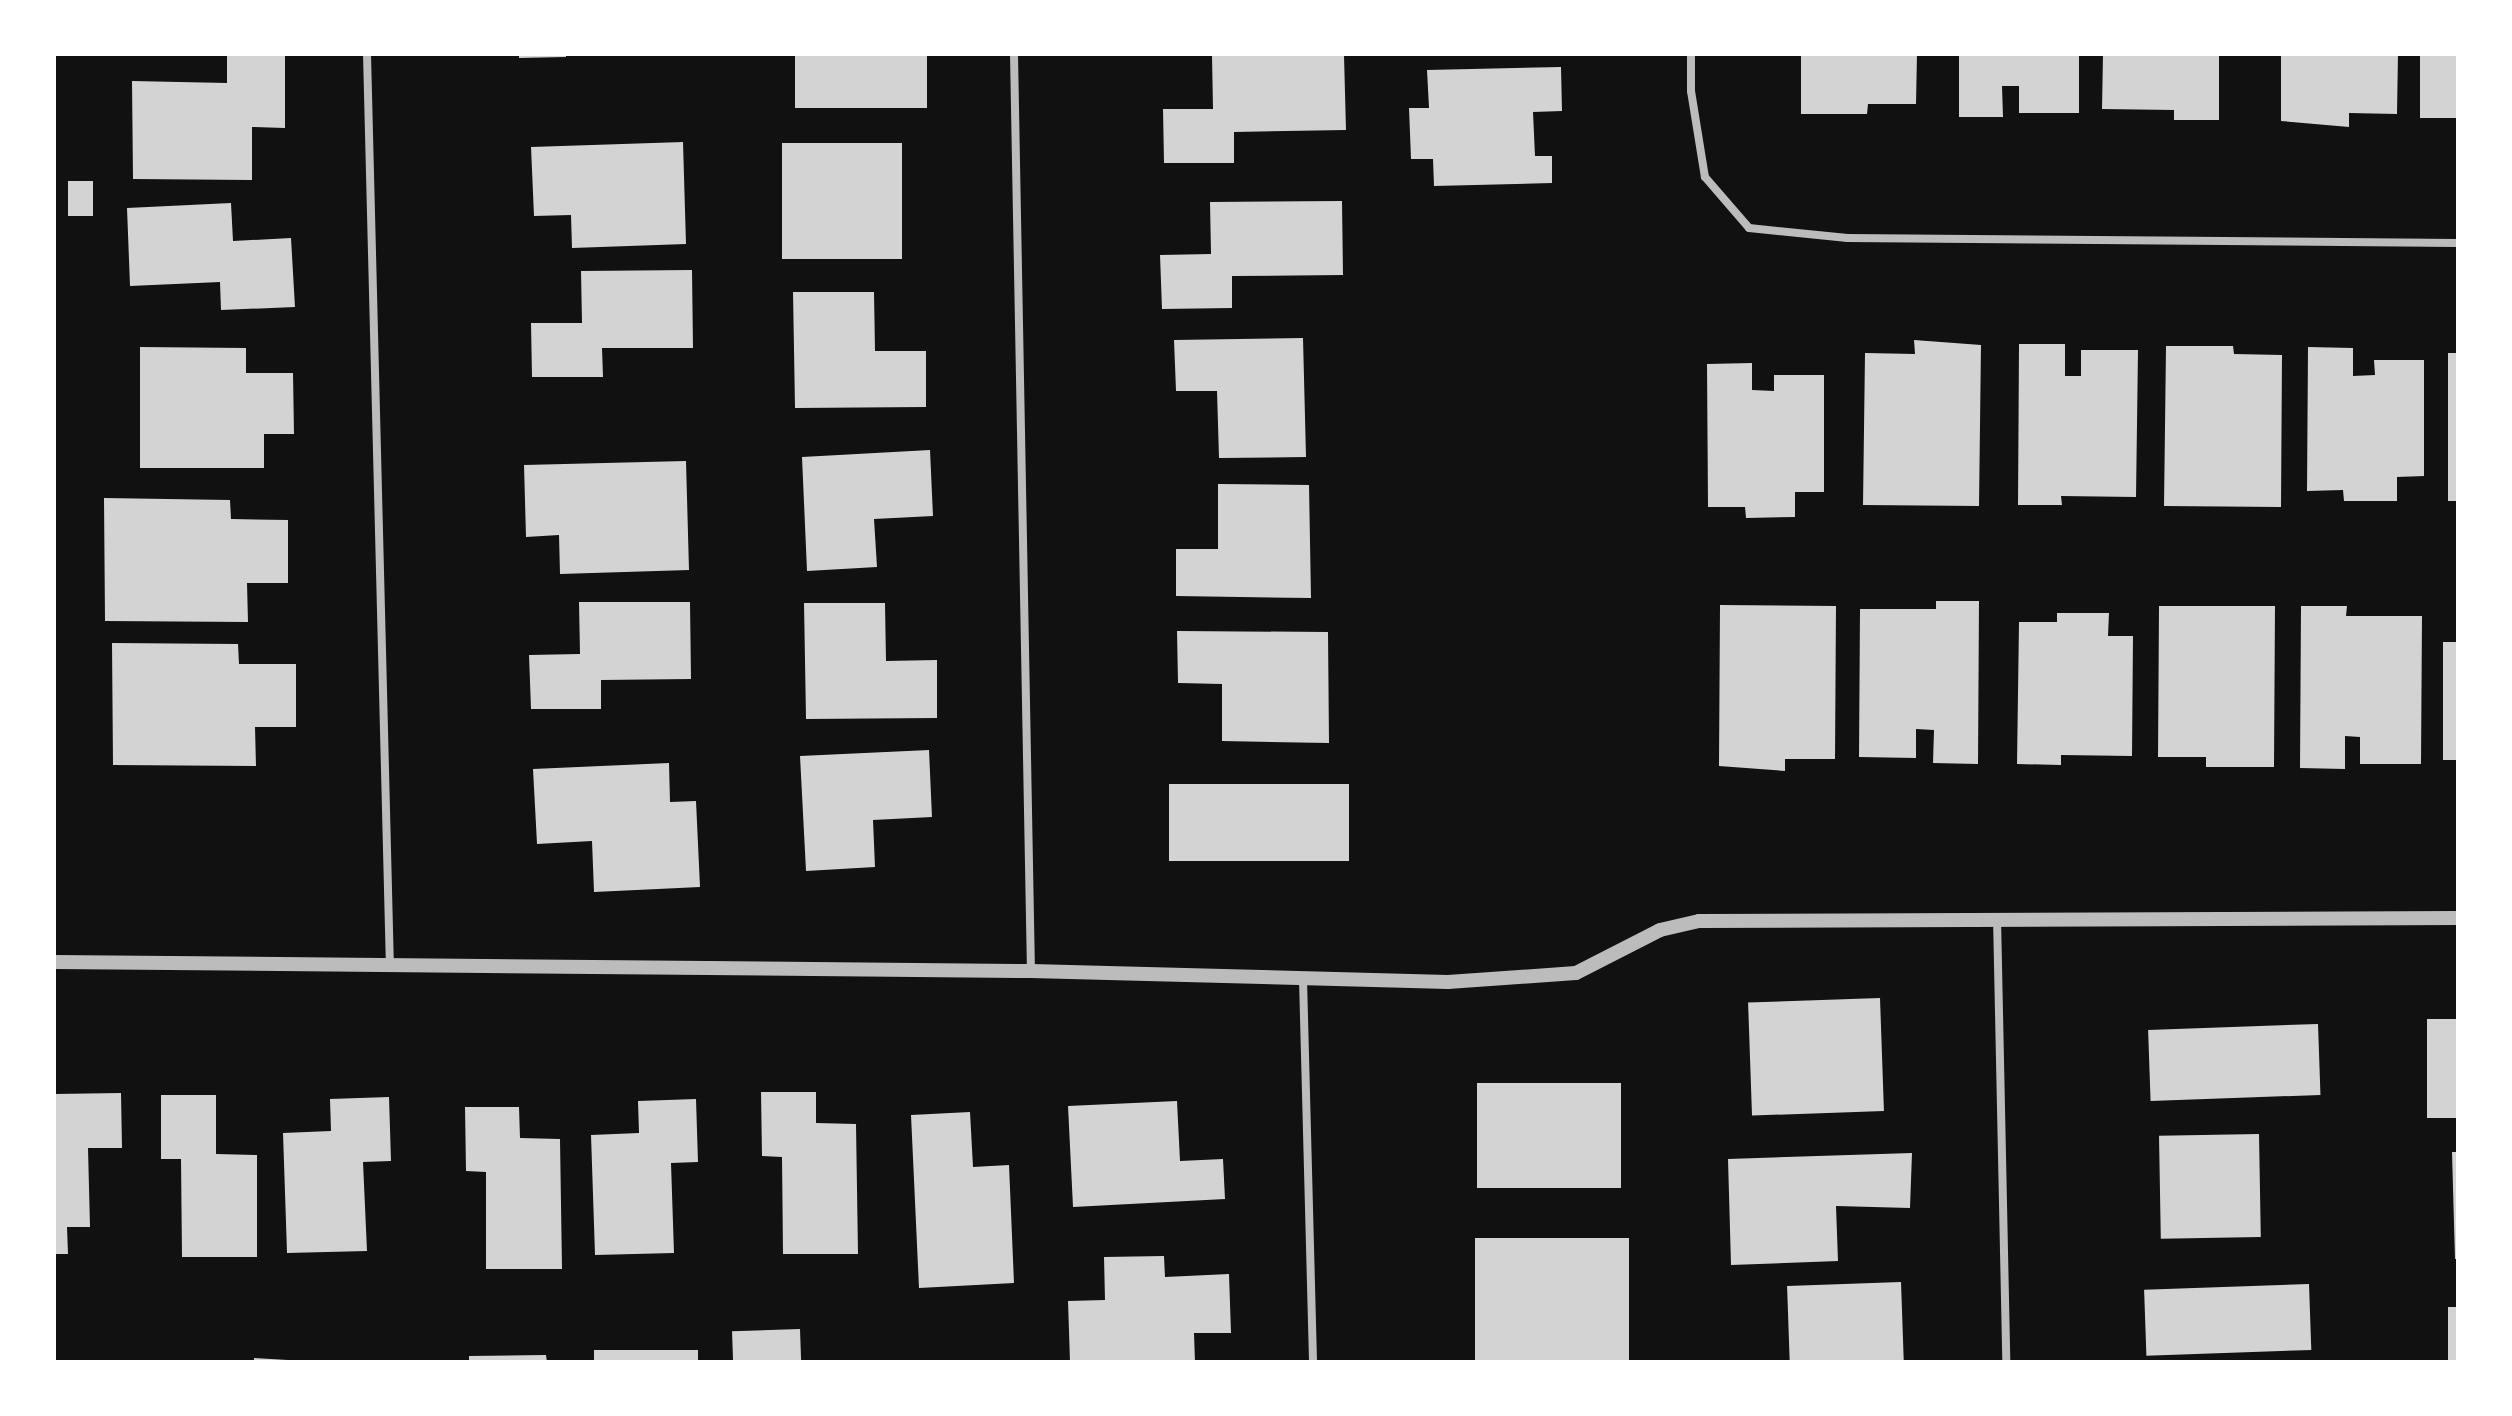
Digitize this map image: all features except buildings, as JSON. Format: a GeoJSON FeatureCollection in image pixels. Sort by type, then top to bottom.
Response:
{"type":"FeatureCollection","features":[{"type":"Feature","properties":{"kind":"street"},"geometry":{"type":"LineString","coordinates":[[367,54],[390,969]]}},
{"type":"Feature","properties":{"kind":"street"},"geometry":{"type":"LineString","coordinates":[[1014,54],[1031,971]]}},
{"type":"Feature","properties":{"kind":"street"},"geometry":{"type":"LineString","coordinates":[[1691,54],[1691,91],[1705,177],[1749,228],[1847,238],[2458,243]]}},
{"type":"Feature","properties":{"kind":"street"},"geometry":{"type":"LineString","coordinates":[[54,962],[390,969],[1031,971],[1303,979],[1552,978],[1576,973],[1660,930],[1699,921],[1997,916],[2458,918]]}},
{"type":"Feature","properties":{"kind":"street"},"geometry":{"type":"LineString","coordinates":[[1997,916],[2006,1362]]}},
{"type":"Feature","properties":{"kind":"street"},"geometry":{"type":"LineString","coordinates":[[1303,979],[1313,1362]]}}]}
